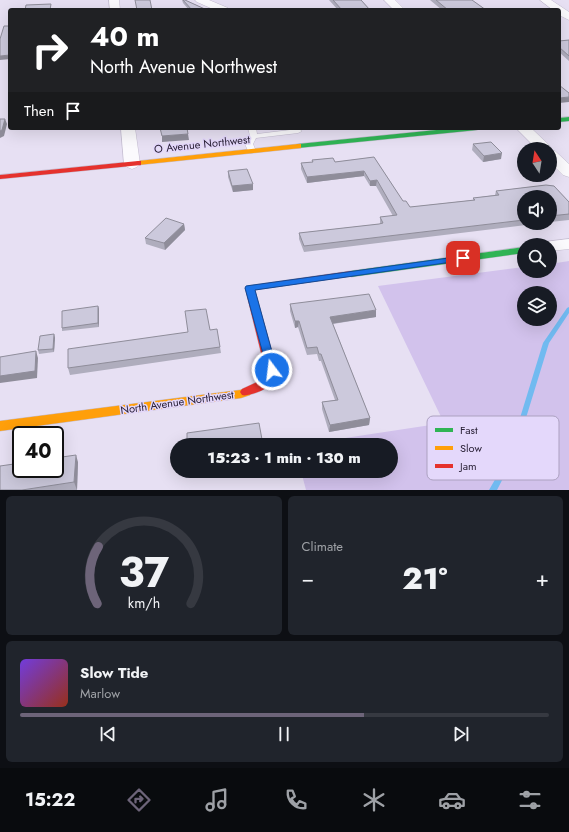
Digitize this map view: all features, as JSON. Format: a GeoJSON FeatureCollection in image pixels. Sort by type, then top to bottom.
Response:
{"type":"FeatureCollection","features":[{"type":"Feature","properties":{"kind":"street"},"geometry":{"type":"LineString","coordinates":[[200,0],[219,8]]}},
{"type":"Feature","properties":{"kind":"street"},"geometry":{"type":"LineString","coordinates":[[389,0],[398,8]]}},
{"type":"Feature","properties":{"kind":"street"},"geometry":{"type":"LineString","coordinates":[[545,0],[556,8]]}},
{"type":"Feature","properties":{"kind":"street"},"geometry":{"type":"LineString","coordinates":[[128,130],[132,164]]}},
{"type":"Feature","properties":{"kind":"street","name":"O Avenue Northwest"},"geometry":{"type":"LineString","coordinates":[[0,177],[457,130]]}},
{"type":"Feature","properties":{"kind":"street"},"geometry":{"type":"LineString","coordinates":[[525,130],[538,142]]}},
{"type":"Feature","properties":{"kind":"street"},"geometry":{"type":"LineString","coordinates":[[557,161],[569,172]]}},
{"type":"Feature","properties":{"kind":"street"},"geometry":{"type":"LineString","coordinates":[[557,245],[569,244]]}},
{"type":"Feature","properties":{"kind":"street","name":"North Avenue Northwest"},"geometry":{"type":"LineString","coordinates":[[0,426],[240,394],[263,384],[272,370],[250,288],[517,251]]}},
{"type":"Feature","properties":{"kind":"lane"},"geometry":{"type":"LineString","coordinates":[[252,130],[254,136],[249,144],[252,151]]}},
{"type":"Feature","properties":{"kind":"lane"},"geometry":{"type":"LineString","coordinates":[[254,136],[298,131]]}},
{"type":"Feature","properties":{"kind":"shaded area"},"geometry":{"type":"Polygon","coordinates":[[[569,261],[569,490],[306,490],[303,478],[398,478],[398,438],[345,438],[427,426],[427,480],[559,480],[559,416],[441,416],[378,286],[517,268],[517,278],[557,278],[557,263],[569,261]]]}},
{"type":"Feature","properties":{"kind":"building"},"geometry":{"type":"Polygon","coordinates":[[[135,0],[150,0],[152,8],[137,8],[135,0]]]}},
{"type":"Feature","properties":{"kind":"building"},"geometry":{"type":"Polygon","coordinates":[[[183,0],[203,8],[190,8],[183,0]]]}},
{"type":"Feature","properties":{"kind":"building"},"geometry":{"type":"Polygon","coordinates":[[[333,0],[361,0],[368,8],[340,8],[333,0]]]}},
{"type":"Feature","properties":{"kind":"building"},"geometry":{"type":"Polygon","coordinates":[[[436,0],[472,0],[483,8],[446,8],[436,0]]]}},
{"type":"Feature","properties":{"kind":"building"},"geometry":{"type":"Polygon","coordinates":[[[51,4],[50,8],[25,8],[26,5],[51,4]]]}},
{"type":"Feature","properties":{"kind":"building"},"geometry":{"type":"Polygon","coordinates":[[[4,26],[8,26],[8,55],[0,56],[0,39],[4,26]]]}},
{"type":"Feature","properties":{"kind":"building"},"geometry":{"type":"Polygon","coordinates":[[[569,40],[569,56],[561,49],[561,41],[569,40]]]}},
{"type":"Feature","properties":{"kind":"building"},"geometry":{"type":"Polygon","coordinates":[[[561,87],[569,93],[569,97],[561,98],[561,87]]]}},
{"type":"Feature","properties":{"kind":"building"},"geometry":{"type":"Polygon","coordinates":[[[0,119],[5,119],[2,130],[0,131],[0,119]]]}},
{"type":"Feature","properties":{"kind":"building"},"geometry":{"type":"Polygon","coordinates":[[[160,130],[187,130],[188,134],[162,136],[160,130]]]}},
{"type":"Feature","properties":{"kind":"building"},"geometry":{"type":"Polygon","coordinates":[[[491,142],[502,153],[484,156],[473,144],[491,142]]]}},
{"type":"Feature","properties":{"kind":"building"},"geometry":{"type":"Polygon","coordinates":[[[374,157],[403,201],[406,201],[410,207],[475,200],[473,198],[499,195],[496,191],[546,185],[554,186],[569,202],[569,214],[557,215],[557,190],[517,190],[517,221],[304,246],[299,233],[379,224],[383,223],[380,217],[397,215],[377,180],[370,181],[364,171],[307,177],[301,163],[313,162],[312,160],[333,158],[335,162],[374,157]]]}},
{"type":"Feature","properties":{"kind":"building"},"geometry":{"type":"Polygon","coordinates":[[[247,169],[253,184],[232,186],[228,171],[247,169]]]}},
{"type":"Feature","properties":{"kind":"building"},"geometry":{"type":"Polygon","coordinates":[[[166,218],[184,224],[164,243],[145,238],[166,218]]]}},
{"type":"Feature","properties":{"kind":"building"},"geometry":{"type":"Polygon","coordinates":[[[369,294],[376,310],[330,317],[370,418],[330,425],[322,402],[338,400],[321,354],[319,354],[317,347],[307,348],[299,321],[295,321],[290,304],[369,294]]]}},
{"type":"Feature","properties":{"kind":"building"},"geometry":{"type":"Polygon","coordinates":[[[98,306],[98,323],[62,328],[62,311],[98,306]]]}},
{"type":"Feature","properties":{"kind":"building"},"geometry":{"type":"Polygon","coordinates":[[[206,309],[210,330],[217,329],[220,347],[68,368],[68,349],[188,332],[185,311],[206,309]]]}},
{"type":"Feature","properties":{"kind":"building"},"geometry":{"type":"Polygon","coordinates":[[[54,334],[53,349],[38,350],[40,336],[54,334]]]}},
{"type":"Feature","properties":{"kind":"building"},"geometry":{"type":"Polygon","coordinates":[[[36,351],[35,371],[0,376],[0,357],[36,351]]]}},
{"type":"Feature","properties":{"kind":"building"},"geometry":{"type":"Polygon","coordinates":[[[259,423],[262,438],[187,438],[187,433],[259,423]]]}},
{"type":"Feature","properties":{"kind":"building"},"geometry":{"type":"Polygon","coordinates":[[[76,455],[74,482],[22,490],[0,490],[0,466],[12,464],[12,478],[64,478],[64,457],[76,455]]]}},
{"type":"Feature","properties":{"kind":"waterway"},"geometry":{"type":"LineString","coordinates":[[524,416],[546,343],[569,309]]}},
{"type":"Feature","properties":{"kind":"waterway"},"geometry":{"type":"LineString","coordinates":[[493,490],[498,480]]}},
{"type":"Feature","properties":{"kind":"traffic: fast"},"geometry":{"type":"LineString","coordinates":[[561,120],[569,119]]}},
{"type":"Feature","properties":{"kind":"traffic: fast"},"geometry":{"type":"LineString","coordinates":[[298,146],[457,130]]}},
{"type":"Feature","properties":{"kind":"traffic: fast"},"geometry":{"type":"LineString","coordinates":[[351,274],[517,251]]}},
{"type":"Feature","properties":{"kind":"traffic: slow"},"geometry":{"type":"LineString","coordinates":[[138,163],[298,146]]}},
{"type":"Feature","properties":{"kind":"traffic: slow"},"geometry":{"type":"LineString","coordinates":[[0,426],[241,394],[246,392]]}},
{"type":"Feature","properties":{"kind":"traffic: jam"},"geometry":{"type":"LineString","coordinates":[[0,177],[138,163]]}},
{"type":"Feature","properties":{"kind":"traffic: jam"},"geometry":{"type":"LineString","coordinates":[[246,392],[263,384],[271,369],[250,288],[351,274]]}},
{"type":"Feature","properties":{"kind":"route"},"geometry":{"type":"LineString","coordinates":[[272,370],[250,288],[463,258]]}}]}
